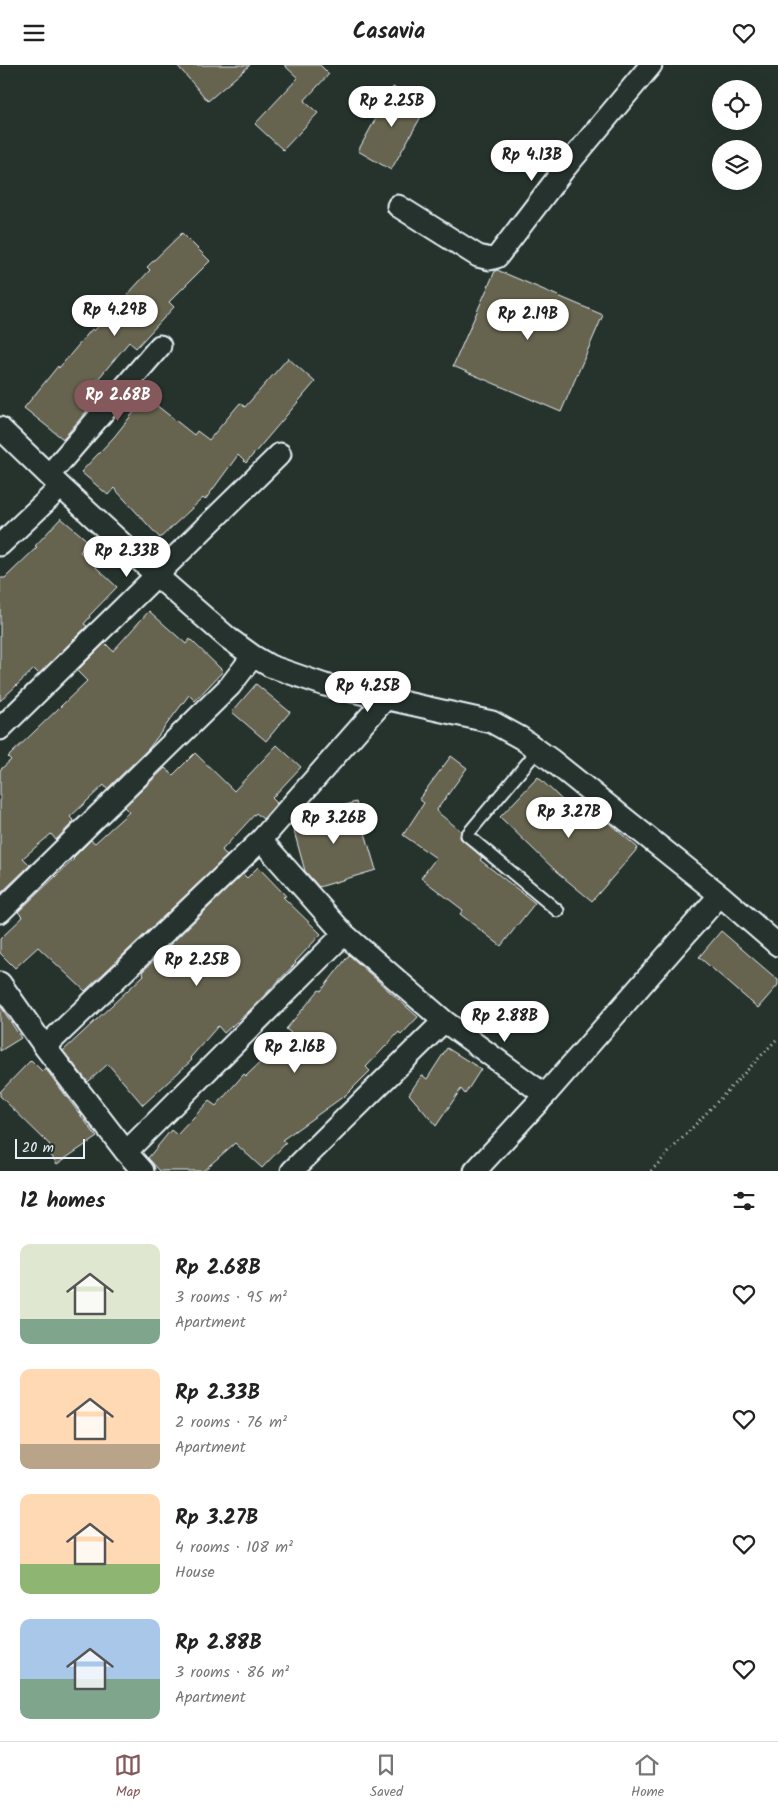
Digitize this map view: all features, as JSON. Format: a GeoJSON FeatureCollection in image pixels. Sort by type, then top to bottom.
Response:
{"type":"FeatureCollection","features":[{"type":"Feature","properties":{"kind":"street"},"geometry":{"type":"LineString","coordinates":[[398,206],[478,256],[490,259],[497,257],[565,168],[651,65]]}},
{"type":"Feature","properties":{"kind":"street"},"geometry":{"type":"LineString","coordinates":[[0,545],[55,481],[160,346]]}},
{"type":"Feature","properties":{"kind":"street"},"geometry":{"type":"LineString","coordinates":[[0,428],[156,575],[228,638],[253,656],[270,665],[325,685],[492,722],[538,750],[720,895],[778,945]]}},
{"type":"Feature","properties":{"kind":"street"},"geometry":{"type":"LineString","coordinates":[[0,729],[280,454]]}},
{"type":"Feature","properties":{"kind":"street"},"geometry":{"type":"LineString","coordinates":[[0,911],[31,883],[230,686],[253,656]]}},
{"type":"Feature","properties":{"kind":"street"},"geometry":{"type":"LineString","coordinates":[[45,1047],[261,840],[386,698]]}},
{"type":"Feature","properties":{"kind":"street"},"geometry":{"type":"LineString","coordinates":[[261,840],[344,934],[444,1021],[544,1095]]}},
{"type":"Feature","properties":{"kind":"street"},"geometry":{"type":"LineString","coordinates":[[475,1171],[720,895]]}},
{"type":"Feature","properties":{"kind":"street"},"geometry":{"type":"LineString","coordinates":[[126,1152],[344,934]]}},
{"type":"Feature","properties":{"kind":"street"},"geometry":{"type":"LineString","coordinates":[[0,983],[45,1047],[126,1152],[143,1171]]}},
{"type":"Feature","properties":{"kind":"street"},"geometry":{"type":"LineString","coordinates":[[292,1171],[444,1021]]}},
{"type":"Feature","properties":{"kind":"lane"},"geometry":{"type":"LineString","coordinates":[[538,750],[468,835],[558,911]]}},
{"type":"Feature","properties":{"kind":"path"},"geometry":{"type":"LineString","coordinates":[[651,1171],[778,1038]]}},
{"type":"Feature","properties":{"kind":"building"},"geometry":{"type":"Polygon","coordinates":[[[177,65],[250,65],[208,101],[177,65]]]}},
{"type":"Feature","properties":{"kind":"building"},"geometry":{"type":"Polygon","coordinates":[[[284,65],[320,65],[329,74],[304,101],[318,113],[283,150],[255,124],[298,78],[284,65]]]}},
{"type":"Feature","properties":{"kind":"building"},"geometry":{"type":"Polygon","coordinates":[[[393,87],[427,106],[391,170],[358,151],[393,87]]]}},
{"type":"Feature","properties":{"kind":"building"},"geometry":{"type":"Polygon","coordinates":[[[182,233],[210,261],[169,302],[174,307],[136,348],[129,342],[88,391],[97,399],[63,439],[24,408],[58,366],[59,368],[92,329],[94,331],[150,270],[147,267],[182,233]]]}},
{"type":"Feature","properties":{"kind":"building"},"geometry":{"type":"Polygon","coordinates":[[[497,270],[603,315],[561,412],[453,366],[497,270]]]}},
{"type":"Feature","properties":{"kind":"building"},"geometry":{"type":"Polygon","coordinates":[[[288,358],[315,382],[246,463],[238,455],[205,500],[203,498],[160,538],[114,488],[108,495],[81,472],[114,437],[146,397],[194,435],[197,431],[209,440],[240,403],[245,407],[288,358]]]}},
{"type":"Feature","properties":{"kind":"building"},"geometry":{"type":"Polygon","coordinates":[[[61,518],[89,542],[80,552],[117,587],[89,616],[84,624],[87,626],[39,674],[34,669],[0,701],[0,578],[5,578],[37,547],[35,546],[61,518]]]}},
{"type":"Feature","properties":{"kind":"building"},"geometry":{"type":"Polygon","coordinates":[[[149,611],[186,644],[190,639],[223,671],[195,701],[189,695],[149,748],[107,789],[104,785],[70,817],[74,821],[56,840],[51,834],[23,858],[30,865],[0,894],[0,770],[11,760],[8,757],[87,681],[77,671],[105,643],[113,651],[149,611]]]}},
{"type":"Feature","properties":{"kind":"building"},"geometry":{"type":"Polygon","coordinates":[[[256,684],[290,712],[266,741],[232,712],[256,684]]]}},
{"type":"Feature","properties":{"kind":"building"},"geometry":{"type":"Polygon","coordinates":[[[277,745],[301,767],[272,798],[277,803],[263,819],[256,813],[222,850],[227,856],[85,991],[38,947],[15,968],[0,953],[0,939],[23,917],[18,912],[74,859],[91,840],[95,843],[129,812],[124,807],[165,768],[173,775],[195,753],[234,791],[277,745]]]}},
{"type":"Feature","properties":{"kind":"building"},"geometry":{"type":"Polygon","coordinates":[[[451,756],[467,768],[436,811],[461,831],[460,838],[482,857],[480,860],[535,903],[501,946],[460,914],[463,910],[421,878],[436,858],[403,835],[424,803],[419,799],[451,756]]]}},
{"type":"Feature","properties":{"kind":"building"},"geometry":{"type":"Polygon","coordinates":[[[538,777],[579,816],[588,805],[638,848],[592,901],[558,873],[500,817],[538,777]]]}},
{"type":"Feature","properties":{"kind":"building"},"geometry":{"type":"Polygon","coordinates":[[[356,802],[376,870],[319,887],[305,871],[292,824],[296,819],[356,802]]]}},
{"type":"Feature","properties":{"kind":"building"},"geometry":{"type":"Polygon","coordinates":[[[258,867],[286,896],[283,897],[321,934],[296,963],[248,1012],[224,1033],[218,1026],[190,1058],[192,1060],[143,1105],[108,1064],[88,1082],[63,1051],[144,975],[142,972],[243,874],[247,878],[258,867]]]}},
{"type":"Feature","properties":{"kind":"building"},"geometry":{"type":"Polygon","coordinates":[[[721,931],[778,980],[778,985],[758,1008],[699,957],[721,931]]]}},
{"type":"Feature","properties":{"kind":"building"},"geometry":{"type":"Polygon","coordinates":[[[349,955],[418,1017],[401,1035],[399,1032],[366,1067],[370,1071],[347,1094],[282,1140],[286,1143],[262,1168],[235,1143],[203,1171],[160,1171],[148,1158],[171,1130],[177,1135],[209,1101],[216,1106],[244,1074],[246,1076],[291,1033],[286,1029],[319,990],[321,991],[349,955]]]}},
{"type":"Feature","properties":{"kind":"building"},"geometry":{"type":"Polygon","coordinates":[[[0,1005],[21,1038],[0,1051],[0,1005]]]}},
{"type":"Feature","properties":{"kind":"building"},"geometry":{"type":"Polygon","coordinates":[[[447,1048],[481,1069],[465,1094],[461,1089],[436,1126],[409,1094],[422,1075],[427,1079],[447,1048]]]}},
{"type":"Feature","properties":{"kind":"building"},"geometry":{"type":"Polygon","coordinates":[[[31,1060],[42,1071],[45,1068],[97,1137],[57,1164],[46,1148],[50,1145],[0,1096],[0,1092],[31,1060]]]}}]}
